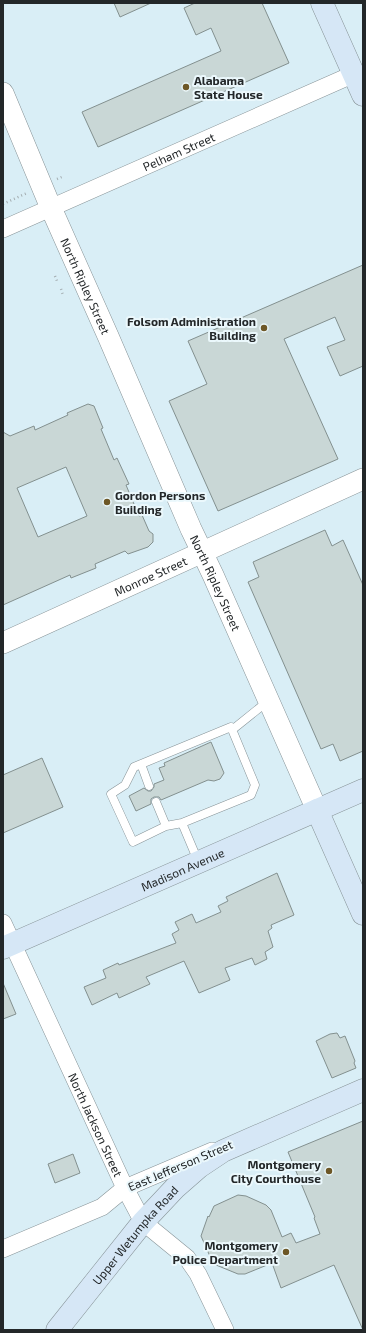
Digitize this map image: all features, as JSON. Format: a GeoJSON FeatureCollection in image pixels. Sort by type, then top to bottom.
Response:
{"type":"FeatureCollection","features":[{"type":"Feature","properties":{"kind":"main road"},"geometry":{"type":"LineString","coordinates":[[322,3],[363,95]]}},
{"type":"Feature","properties":{"kind":"main road","name":"Madison Avenue"},"geometry":{"type":"LineString","coordinates":[[8,946],[363,790]]}},
{"type":"Feature","properties":{"kind":"main road","name":"North Ripley Street"},"geometry":{"type":"LineString","coordinates":[[318,810],[363,914]]}},
{"type":"Feature","properties":{"kind":"main road","name":"East Jefferson Street"},"geometry":{"type":"LineString","coordinates":[[268,1131],[363,1090]]}},
{"type":"Feature","properties":{"kind":"main road","name":"Upper Wetumpka Road"},"geometry":{"type":"LineString","coordinates":[[57,1330],[143,1222],[175,1188],[199,1167],[223,1151],[268,1131]]}},
{"type":"Feature","properties":{"kind":"street","name":"Pelham Street"},"geometry":{"type":"LineString","coordinates":[[3,229],[354,74]]}},
{"type":"Feature","properties":{"kind":"street","name":"North Ripley Street"},"geometry":{"type":"LineString","coordinates":[[3,93],[51,208],[191,529],[318,810]]}},
{"type":"Feature","properties":{"kind":"street","name":"Monroe Street"},"geometry":{"type":"LineString","coordinates":[[3,643],[363,479]]}},
{"type":"Feature","properties":{"kind":"street","name":"North Jackson Street"},"geometry":{"type":"LineString","coordinates":[[3,923],[8,946],[124,1188],[143,1222],[187,1258],[198,1274],[225,1330]]}},
{"type":"Feature","properties":{"kind":"street","name":"East Jefferson Street"},"geometry":{"type":"LineString","coordinates":[[3,1249],[102,1207],[124,1188],[229,1143],[268,1131]]}},
{"type":"Feature","properties":{"kind":"lane"},"geometry":{"type":"LineString","coordinates":[[232,730],[269,701]]}},
{"type":"Feature","properties":{"kind":"lane"},"geometry":{"type":"LineString","coordinates":[[231,727],[232,730],[255,785],[251,795],[182,823],[166,826],[133,842],[111,794],[125,785],[134,766],[231,727]]}},
{"type":"Feature","properties":{"kind":"lane"},"geometry":{"type":"LineString","coordinates":[[140,764],[150,786]]}},
{"type":"Feature","properties":{"kind":"lane"},"geometry":{"type":"LineString","coordinates":[[156,802],[166,826]]}},
{"type":"Feature","properties":{"kind":"lane"},"geometry":{"type":"LineString","coordinates":[[182,823],[199,862]]}},
{"type":"Feature","properties":{"kind":"path"},"geometry":{"type":"LineString","coordinates":[[3,204],[29,192]]}},
{"type":"Feature","properties":{"kind":"path"},"geometry":{"type":"LineString","coordinates":[[55,276],[57,281]]}},
{"type":"Feature","properties":{"kind":"path"},"geometry":{"type":"LineString","coordinates":[[61,289],[63,295]]}},
{"type":"Feature","properties":{"kind":"shaded area"},"geometry":{"type":"Polygon","coordinates":[[[3,3],[363,3],[363,1330],[3,1330],[3,3]]]}},
{"type":"Feature","properties":{"kind":"building"},"geometry":{"type":"Polygon","coordinates":[[[114,3],[151,3],[120,17],[114,3]]]}},
{"type":"Feature","properties":{"kind":"building","name":"Alabama State House"},"geometry":{"type":"Polygon","coordinates":[[[195,3],[262,3],[289,63],[98,147],[82,112],[221,51],[211,28],[196,35],[184,8],[195,3]]]}},
{"type":"Feature","properties":{"kind":"building"},"geometry":{"type":"Polygon","coordinates":[[[363,265],[363,366],[340,376],[327,347],[345,340],[335,317],[284,339],[338,459],[218,511],[169,401],[207,384],[188,341],[363,265]]]}},
{"type":"Feature","properties":{"kind":"building","name":"Gordon Persons Building"},"geometry":{"type":"Polygon","coordinates":[[[88,404],[94,406],[103,428],[101,429],[114,460],[117,458],[129,484],[126,485],[139,516],[142,515],[149,531],[153,534],[153,542],[148,547],[128,554],[125,551],[95,564],[96,568],[71,578],[70,575],[3,605],[3,432],[10,436],[34,426],[35,430],[68,415],[67,413],[88,404]],[[66,467],[17,488],[38,537],[87,516],[66,467]]]}},
{"type":"Feature","properties":{"kind":"building"},"geometry":{"type":"Polygon","coordinates":[[[325,530],[332,546],[343,540],[363,585],[363,751],[340,761],[333,744],[321,749],[248,582],[259,577],[253,562],[325,530]]]}},
{"type":"Feature","properties":{"kind":"building"},"geometry":{"type":"Polygon","coordinates":[[[211,742],[224,773],[220,779],[214,781],[208,780],[161,800],[159,797],[154,797],[151,799],[151,804],[136,811],[129,796],[144,788],[151,791],[154,784],[164,780],[159,768],[165,766],[164,763],[211,742]]]}},
{"type":"Feature","properties":{"kind":"building"},"geometry":{"type":"Polygon","coordinates":[[[42,758],[63,807],[3,833],[3,775],[42,758]]]}},
{"type":"Feature","properties":{"kind":"building"},"geometry":{"type":"Polygon","coordinates":[[[277,873],[294,915],[271,925],[272,928],[268,931],[273,947],[265,952],[267,959],[255,965],[252,958],[225,968],[230,980],[199,993],[184,961],[146,977],[150,984],[119,998],[117,993],[92,1005],[84,987],[106,978],[103,970],[118,963],[119,965],[176,943],[172,934],[179,930],[175,922],[192,914],[196,923],[221,912],[218,906],[228,901],[226,897],[277,873]]]}},
{"type":"Feature","properties":{"kind":"building"},"geometry":{"type":"Polygon","coordinates":[[[3,983],[16,1014],[3,1019],[3,983]]]}},
{"type":"Feature","properties":{"kind":"building"},"geometry":{"type":"Polygon","coordinates":[[[337,1033],[340,1038],[345,1036],[355,1061],[354,1063],[356,1068],[332,1078],[316,1041],[330,1034],[337,1033]]]}},
{"type":"Feature","properties":{"kind":"building","name":"Montgomery Police Department"},"geometry":{"type":"Polygon","coordinates":[[[363,1121],[363,1330],[334,1265],[281,1288],[272,1263],[245,1274],[238,1274],[216,1265],[212,1261],[201,1236],[208,1216],[209,1217],[214,1206],[238,1195],[246,1196],[266,1205],[271,1210],[282,1237],[291,1233],[296,1243],[320,1234],[314,1218],[315,1217],[288,1152],[363,1121]]]}},
{"type":"Feature","properties":{"kind":"building"},"geometry":{"type":"Polygon","coordinates":[[[73,1154],[80,1173],[55,1183],[48,1164],[73,1154]]]}},
{"type":"Feature","properties":{"kind":"place","name":"Alabama State House"},"geometry":{"type":"Point","coordinates":[186,87]}},
{"type":"Feature","properties":{"kind":"place","name":"Folsom Administration Building"},"geometry":{"type":"Point","coordinates":[264,328]}},
{"type":"Feature","properties":{"kind":"place","name":"Gordon Persons Building"},"geometry":{"type":"Point","coordinates":[107,502]}},
{"type":"Feature","properties":{"kind":"place","name":"Montgomery City Courthouse"},"geometry":{"type":"Point","coordinates":[329,1171]}},
{"type":"Feature","properties":{"kind":"place","name":"Montgomery Police Department"},"geometry":{"type":"Point","coordinates":[286,1252]}}]}
